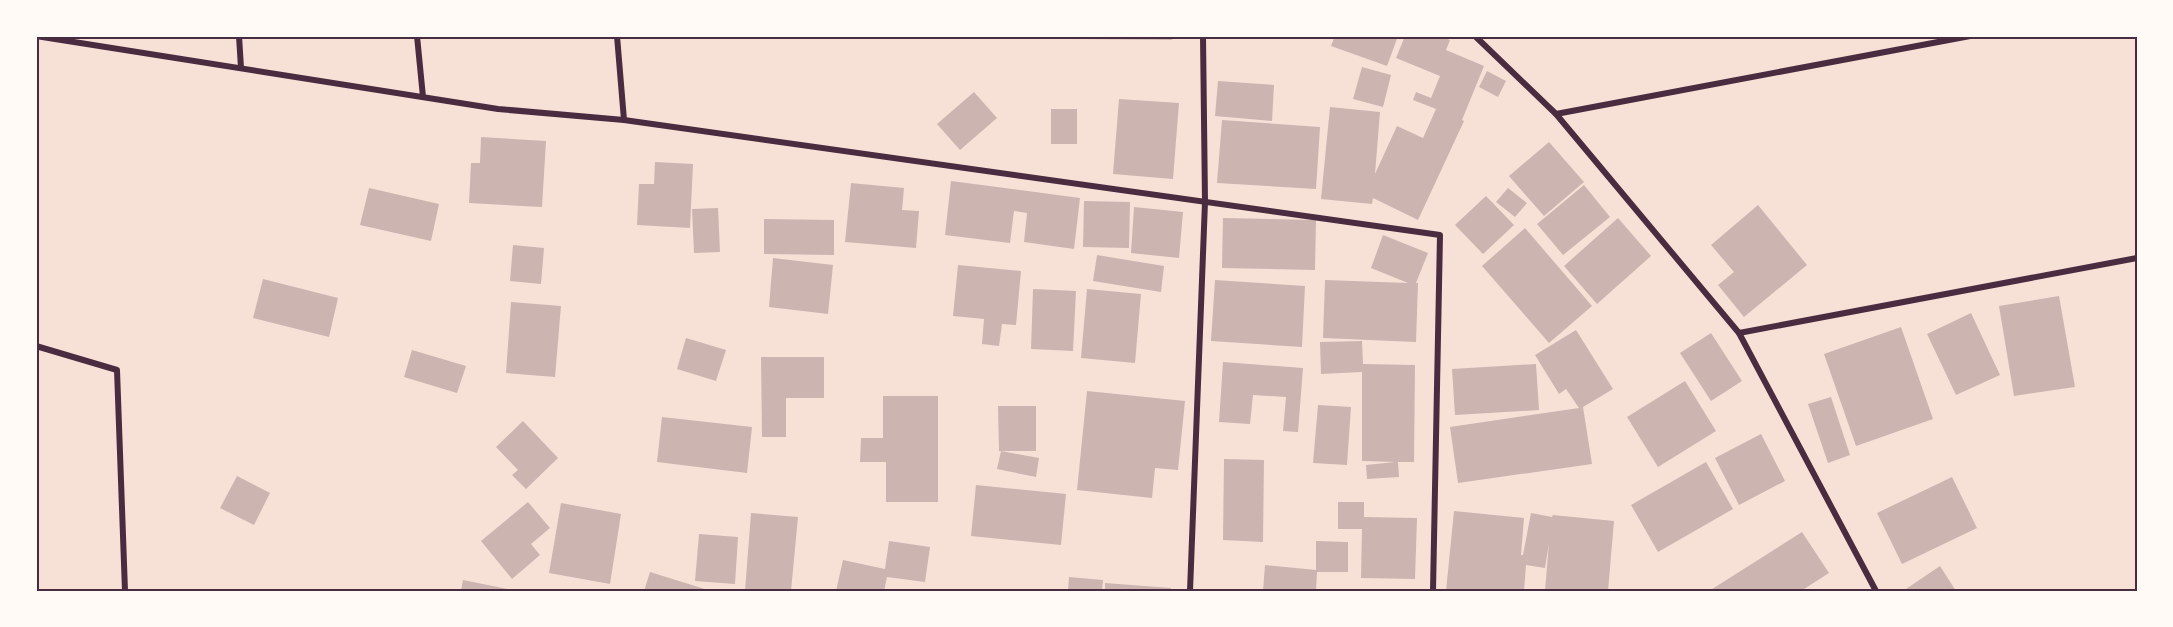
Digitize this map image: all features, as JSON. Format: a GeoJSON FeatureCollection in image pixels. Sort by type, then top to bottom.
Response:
{"type":"FeatureCollection","features":[{"type":"Feature","properties":{"kind":"street"},"geometry":{"type":"LineString","coordinates":[[36,36],[498,109],[624,120],[1440,235],[1433,591]]}},
{"type":"Feature","properties":{"kind":"street"},"geometry":{"type":"LineString","coordinates":[[239,36],[241,68]]}},
{"type":"Feature","properties":{"kind":"street"},"geometry":{"type":"LineString","coordinates":[[417,36],[423,97]]}},
{"type":"Feature","properties":{"kind":"street"},"geometry":{"type":"LineString","coordinates":[[617,36],[624,120]]}},
{"type":"Feature","properties":{"kind":"street"},"geometry":{"type":"LineString","coordinates":[[1190,591],[1205,202],[1203,36]]}},
{"type":"Feature","properties":{"kind":"street"},"geometry":{"type":"LineString","coordinates":[[1556,114],[1970,36]]}},
{"type":"Feature","properties":{"kind":"street"},"geometry":{"type":"LineString","coordinates":[[1480,37],[1556,114],[1739,333],[1876,591]]}},
{"type":"Feature","properties":{"kind":"street"},"geometry":{"type":"LineString","coordinates":[[1739,333],[2137,258]]}},
{"type":"Feature","properties":{"kind":"street"},"geometry":{"type":"LineString","coordinates":[[36,346],[117,370],[125,591]]}},
{"type":"Feature","properties":{"kind":"building"},"geometry":{"type":"Polygon","coordinates":[[[1073,36],[1173,36],[1172,40],[1073,39],[1073,36]]]}},
{"type":"Feature","properties":{"kind":"building"},"geometry":{"type":"Polygon","coordinates":[[[1335,36],[1398,36],[1387,66],[1331,46],[1335,36]]]}},
{"type":"Feature","properties":{"kind":"building"},"geometry":{"type":"Polygon","coordinates":[[[1405,36],[1439,36],[1450,40],[1446,50],[1484,66],[1462,120],[1464,121],[1418,220],[1373,198],[1372,204],[1321,199],[1330,107],[1380,112],[1375,174],[1397,126],[1423,138],[1436,109],[1413,100],[1416,92],[1431,98],[1440,76],[1396,58],[1405,36]]]}},
{"type":"Feature","properties":{"kind":"building"},"geometry":{"type":"Polygon","coordinates":[[[1362,67],[1391,75],[1383,107],[1353,99],[1362,67]]]}},
{"type":"Feature","properties":{"kind":"building"},"geometry":{"type":"Polygon","coordinates":[[[1487,71],[1506,81],[1498,97],[1479,87],[1487,71]]]}},
{"type":"Feature","properties":{"kind":"building"},"geometry":{"type":"Polygon","coordinates":[[[1218,81],[1274,85],[1272,121],[1215,116],[1218,81]]]}},
{"type":"Feature","properties":{"kind":"building"},"geometry":{"type":"Polygon","coordinates":[[[974,92],[997,118],[960,150],[937,124],[974,92]]]}},
{"type":"Feature","properties":{"kind":"building"},"geometry":{"type":"Polygon","coordinates":[[[1119,99],[1179,103],[1173,179],[1113,174],[1119,99]]]}},
{"type":"Feature","properties":{"kind":"building"},"geometry":{"type":"Polygon","coordinates":[[[1051,109],[1077,109],[1077,144],[1051,144],[1051,109]]]}},
{"type":"Feature","properties":{"kind":"building"},"geometry":{"type":"Polygon","coordinates":[[[1222,120],[1320,127],[1316,189],[1217,183],[1222,120]]]}},
{"type":"Feature","properties":{"kind":"building"},"geometry":{"type":"Polygon","coordinates":[[[481,137],[546,141],[542,207],[469,203],[471,163],[480,163],[481,137]]]}},
{"type":"Feature","properties":{"kind":"building"},"geometry":{"type":"Polygon","coordinates":[[[1549,142],[1584,182],[1544,216],[1509,176],[1549,142]]]}},
{"type":"Feature","properties":{"kind":"building"},"geometry":{"type":"Polygon","coordinates":[[[655,162],[693,164],[690,228],[637,225],[639,184],[654,184],[655,162]]]}},
{"type":"Feature","properties":{"kind":"building"},"geometry":{"type":"Polygon","coordinates":[[[951,181],[1080,198],[1074,249],[1024,242],[1027,213],[1014,211],[1010,243],[945,235],[951,181]]]}},
{"type":"Feature","properties":{"kind":"building"},"geometry":{"type":"Polygon","coordinates":[[[851,183],[904,188],[902,210],[919,211],[916,248],[845,242],[851,183]]]}},
{"type":"Feature","properties":{"kind":"building"},"geometry":{"type":"Polygon","coordinates":[[[1584,185],[1610,217],[1563,255],[1537,224],[1584,185]]]}},
{"type":"Feature","properties":{"kind":"building"},"geometry":{"type":"Polygon","coordinates":[[[369,188],[439,204],[431,241],[360,225],[369,188]]]}},
{"type":"Feature","properties":{"kind":"building"},"geometry":{"type":"Polygon","coordinates":[[[1508,188],[1527,203],[1515,217],[1496,202],[1508,188]]]}},
{"type":"Feature","properties":{"kind":"building"},"geometry":{"type":"Polygon","coordinates":[[[1486,196],[1514,225],[1483,254],[1455,225],[1486,196]]]}},
{"type":"Feature","properties":{"kind":"building"},"geometry":{"type":"Polygon","coordinates":[[[1084,201],[1130,202],[1129,248],[1083,247],[1084,201]]]}},
{"type":"Feature","properties":{"kind":"building"},"geometry":{"type":"Polygon","coordinates":[[[1758,205],[1807,265],[1744,317],[1718,285],[1734,272],[1711,245],[1758,205]]]}},
{"type":"Feature","properties":{"kind":"building"},"geometry":{"type":"Polygon","coordinates":[[[1134,207],[1183,212],[1179,258],[1131,253],[1134,207]]]}},
{"type":"Feature","properties":{"kind":"building"},"geometry":{"type":"Polygon","coordinates":[[[718,208],[720,252],[694,253],[692,209],[718,208]]]}},
{"type":"Feature","properties":{"kind":"building"},"geometry":{"type":"Polygon","coordinates":[[[1223,218],[1316,220],[1315,270],[1222,268],[1223,218]]]}},
{"type":"Feature","properties":{"kind":"building"},"geometry":{"type":"Polygon","coordinates":[[[1618,218],[1651,256],[1597,304],[1564,266],[1618,218]]]}},
{"type":"Feature","properties":{"kind":"building"},"geometry":{"type":"Polygon","coordinates":[[[764,219],[834,220],[834,255],[764,254],[764,219]]]}},
{"type":"Feature","properties":{"kind":"building"},"geometry":{"type":"Polygon","coordinates":[[[1525,228],[1592,306],[1549,343],[1482,266],[1525,228]]]}},
{"type":"Feature","properties":{"kind":"building"},"geometry":{"type":"Polygon","coordinates":[[[1383,235],[1428,253],[1416,283],[1418,283],[1416,342],[1323,338],[1325,280],[1408,283],[1371,268],[1383,235]]]}},
{"type":"Feature","properties":{"kind":"building"},"geometry":{"type":"Polygon","coordinates":[[[513,245],[544,248],[541,284],[510,281],[513,245]]]}},
{"type":"Feature","properties":{"kind":"building"},"geometry":{"type":"Polygon","coordinates":[[[1097,255],[1164,266],[1161,292],[1093,281],[1097,255]]]}},
{"type":"Feature","properties":{"kind":"building"},"geometry":{"type":"Polygon","coordinates":[[[773,258],[833,265],[828,314],[769,307],[773,258]]]}},
{"type":"Feature","properties":{"kind":"building"},"geometry":{"type":"Polygon","coordinates":[[[958,265],[1021,271],[1016,325],[1002,324],[999,346],[982,344],[984,319],[953,316],[958,265]]]}},
{"type":"Feature","properties":{"kind":"building"},"geometry":{"type":"Polygon","coordinates":[[[263,279],[338,298],[329,337],[253,318],[263,279]]]}},
{"type":"Feature","properties":{"kind":"building"},"geometry":{"type":"Polygon","coordinates":[[[1215,280],[1305,286],[1302,347],[1211,341],[1215,280]]]}},
{"type":"Feature","properties":{"kind":"building"},"geometry":{"type":"Polygon","coordinates":[[[1033,289],[1076,291],[1073,351],[1031,349],[1033,289]]]}},
{"type":"Feature","properties":{"kind":"building"},"geometry":{"type":"Polygon","coordinates":[[[1087,289],[1141,294],[1135,363],[1081,358],[1087,289]]]}},
{"type":"Feature","properties":{"kind":"building"},"geometry":{"type":"Polygon","coordinates":[[[2059,296],[2075,387],[2014,396],[1999,306],[2059,296]]]}},
{"type":"Feature","properties":{"kind":"building"},"geometry":{"type":"Polygon","coordinates":[[[511,302],[561,306],[555,377],[506,373],[511,302]]]}},
{"type":"Feature","properties":{"kind":"building"},"geometry":{"type":"Polygon","coordinates":[[[1971,313],[2000,375],[1956,395],[1927,334],[1971,313]]]}},
{"type":"Feature","properties":{"kind":"building"},"geometry":{"type":"Polygon","coordinates":[[[1901,327],[1933,419],[1856,446],[1824,354],[1901,327]]]}},
{"type":"Feature","properties":{"kind":"building"},"geometry":{"type":"Polygon","coordinates":[[[1576,330],[1613,389],[1583,407],[1592,464],[1458,483],[1450,427],[1579,408],[1566,389],[1559,394],[1535,355],[1576,330]]]}},
{"type":"Feature","properties":{"kind":"building"},"geometry":{"type":"Polygon","coordinates":[[[1711,333],[1742,381],[1711,401],[1680,353],[1711,333]]]}},
{"type":"Feature","properties":{"kind":"building"},"geometry":{"type":"Polygon","coordinates":[[[686,338],[726,350],[716,381],[677,369],[686,338]]]}},
{"type":"Feature","properties":{"kind":"building"},"geometry":{"type":"Polygon","coordinates":[[[1362,341],[1363,364],[1415,365],[1414,462],[1398,462],[1399,477],[1367,479],[1366,465],[1395,462],[1362,461],[1362,372],[1321,374],[1320,342],[1362,341]]]}},
{"type":"Feature","properties":{"kind":"building"},"geometry":{"type":"Polygon","coordinates":[[[412,350],[466,366],[457,393],[404,377],[412,350]]]}},
{"type":"Feature","properties":{"kind":"building"},"geometry":{"type":"Polygon","coordinates":[[[761,357],[824,357],[824,398],[786,398],[786,437],[762,437],[761,357]]]}},
{"type":"Feature","properties":{"kind":"building"},"geometry":{"type":"Polygon","coordinates":[[[1223,362],[1303,368],[1298,432],[1283,431],[1286,397],[1253,395],[1250,424],[1219,422],[1223,362]]]}},
{"type":"Feature","properties":{"kind":"building"},"geometry":{"type":"Polygon","coordinates":[[[1536,364],[1539,410],[1455,415],[1452,369],[1536,364]]]}},
{"type":"Feature","properties":{"kind":"building"},"geometry":{"type":"Polygon","coordinates":[[[1685,381],[1716,431],[1658,467],[1627,417],[1685,381]]]}},
{"type":"Feature","properties":{"kind":"building"},"geometry":{"type":"Polygon","coordinates":[[[1087,391],[1185,401],[1178,470],[1155,468],[1152,498],[1077,490],[1087,391]]]}},
{"type":"Feature","properties":{"kind":"building"},"geometry":{"type":"Polygon","coordinates":[[[883,396],[938,396],[938,502],[886,502],[886,462],[860,462],[861,438],[883,438],[883,396]]]}},
{"type":"Feature","properties":{"kind":"building"},"geometry":{"type":"Polygon","coordinates":[[[1831,397],[1850,455],[1828,463],[1808,404],[1831,397]]]}},
{"type":"Feature","properties":{"kind":"building"},"geometry":{"type":"Polygon","coordinates":[[[1318,405],[1351,407],[1347,465],[1313,463],[1318,405]]]}},
{"type":"Feature","properties":{"kind":"building"},"geometry":{"type":"Polygon","coordinates":[[[998,406],[1036,406],[1036,451],[999,451],[998,406]]]}},
{"type":"Feature","properties":{"kind":"building"},"geometry":{"type":"Polygon","coordinates":[[[662,417],[752,427],[747,473],[657,462],[662,417]]]}},
{"type":"Feature","properties":{"kind":"building"},"geometry":{"type":"Polygon","coordinates":[[[523,421],[558,458],[526,489],[512,475],[518,470],[496,447],[523,421]]]}},
{"type":"Feature","properties":{"kind":"building"},"geometry":{"type":"Polygon","coordinates":[[[1761,434],[1785,481],[1739,505],[1715,458],[1761,434]]]}},
{"type":"Feature","properties":{"kind":"building"},"geometry":{"type":"Polygon","coordinates":[[[1001,451],[1039,458],[1036,477],[997,469],[1001,451]]]}},
{"type":"Feature","properties":{"kind":"building"},"geometry":{"type":"Polygon","coordinates":[[[1224,459],[1264,460],[1263,542],[1223,540],[1224,459]]]}},
{"type":"Feature","properties":{"kind":"building"},"geometry":{"type":"Polygon","coordinates":[[[1706,462],[1733,509],[1658,552],[1631,505],[1706,462]]]}},
{"type":"Feature","properties":{"kind":"building"},"geometry":{"type":"Polygon","coordinates":[[[237,476],[270,493],[254,525],[220,508],[237,476]]]}},
{"type":"Feature","properties":{"kind":"building"},"geometry":{"type":"Polygon","coordinates":[[[1952,477],[1977,528],[1902,564],[1877,513],[1952,477]]]}},
{"type":"Feature","properties":{"kind":"building"},"geometry":{"type":"Polygon","coordinates":[[[976,485],[1066,494],[1061,545],[971,536],[976,485]]]}},
{"type":"Feature","properties":{"kind":"building"},"geometry":{"type":"Polygon","coordinates":[[[528,502],[550,528],[531,544],[540,555],[512,579],[481,541],[528,502]]]}},
{"type":"Feature","properties":{"kind":"building"},"geometry":{"type":"Polygon","coordinates":[[[1338,502],[1364,502],[1364,517],[1417,518],[1415,579],[1361,578],[1362,529],[1338,529],[1338,502]]]}},
{"type":"Feature","properties":{"kind":"building"},"geometry":{"type":"Polygon","coordinates":[[[561,503],[621,514],[610,584],[549,573],[561,503]]]}},
{"type":"Feature","properties":{"kind":"building"},"geometry":{"type":"Polygon","coordinates":[[[1454,511],[1524,518],[1521,555],[1523,555],[1531,513],[1552,517],[1553,515],[1614,521],[1608,591],[1545,591],[1549,543],[1545,568],[1526,565],[1524,591],[1480,589],[1479,591],[1446,591],[1454,511]]]}},
{"type":"Feature","properties":{"kind":"building"},"geometry":{"type":"Polygon","coordinates":[[[751,513],[798,517],[791,591],[745,591],[751,513]]]}},
{"type":"Feature","properties":{"kind":"building"},"geometry":{"type":"Polygon","coordinates":[[[1802,532],[1829,573],[1801,591],[1709,591],[1802,532]]]}},
{"type":"Feature","properties":{"kind":"building"},"geometry":{"type":"Polygon","coordinates":[[[699,534],[738,537],[735,584],[695,581],[699,534]]]}},
{"type":"Feature","properties":{"kind":"building"},"geometry":{"type":"Polygon","coordinates":[[[889,541],[930,547],[925,582],[887,577],[884,591],[836,591],[843,560],[885,569],[889,541]]]}},
{"type":"Feature","properties":{"kind":"building"},"geometry":{"type":"Polygon","coordinates":[[[1316,541],[1348,542],[1348,572],[1317,572],[1316,591],[1263,591],[1265,565],[1316,570],[1316,541]]]}},
{"type":"Feature","properties":{"kind":"building"},"geometry":{"type":"Polygon","coordinates":[[[1940,566],[1956,591],[1903,591],[1940,566]]]}},
{"type":"Feature","properties":{"kind":"building"},"geometry":{"type":"Polygon","coordinates":[[[650,572],[708,590],[708,591],[644,591],[650,572]]]}},
{"type":"Feature","properties":{"kind":"building"},"geometry":{"type":"Polygon","coordinates":[[[1069,577],[1103,580],[1102,591],[1068,591],[1069,577]]]}},
{"type":"Feature","properties":{"kind":"building"},"geometry":{"type":"Polygon","coordinates":[[[463,580],[512,590],[512,591],[461,591],[463,580]]]}},
{"type":"Feature","properties":{"kind":"building"},"geometry":{"type":"Polygon","coordinates":[[[1105,583],[1171,588],[1171,591],[1105,591],[1105,583]]]}}]}
